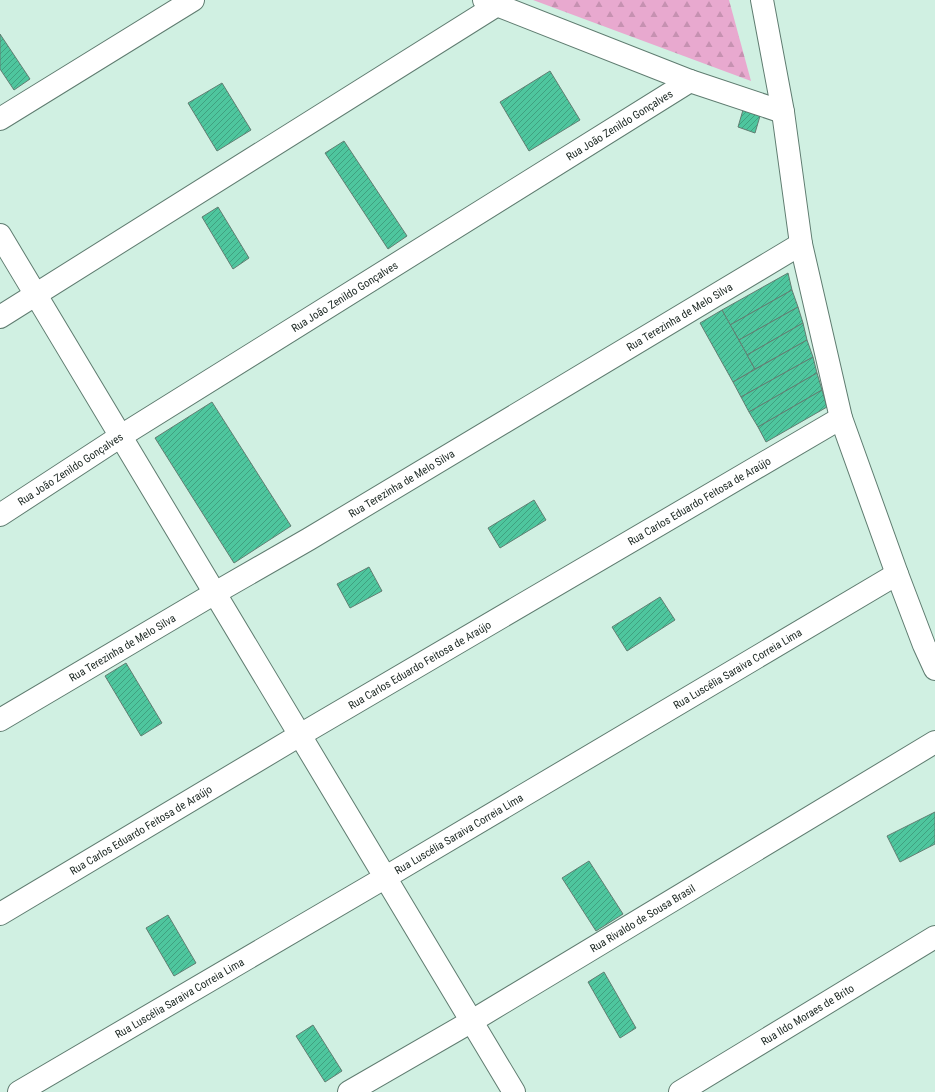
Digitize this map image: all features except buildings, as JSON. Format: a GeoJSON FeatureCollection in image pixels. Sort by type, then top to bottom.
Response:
{"type":"FeatureCollection","features":[{"type":"Feature","properties":{"kind":"street"},"geometry":{"type":"LineString","coordinates":[[0,119],[193,0]]}},
{"type":"Feature","properties":{"kind":"street"},"geometry":{"type":"LineString","coordinates":[[762,0],[783,112],[801,244],[841,418],[897,574],[935,670]]}},
{"type":"Feature","properties":{"kind":"street"},"geometry":{"type":"LineString","coordinates":[[0,317],[490,3],[690,81],[783,112]]}},
{"type":"Feature","properties":{"kind":"street","name":"Rua João Zenildo Gonçalves"},"geometry":{"type":"LineString","coordinates":[[0,515],[121,436],[690,81]]}},
{"type":"Feature","properties":{"kind":"street"},"geometry":{"type":"LineString","coordinates":[[0,235],[514,1092]]}},
{"type":"Feature","properties":{"kind":"street","name":"Rua Terezinha de Melo Silva"},"geometry":{"type":"LineString","coordinates":[[0,720],[215,593],[310,539],[801,244]]}},
{"type":"Feature","properties":{"kind":"street","name":"Rua Carlos Eduardo Feitosa de Araújo"},"geometry":{"type":"LineString","coordinates":[[0,914],[300,735],[841,418]]}},
{"type":"Feature","properties":{"kind":"street","name":"Rua Luscélia Saraiva Correia Lima"},"geometry":{"type":"LineString","coordinates":[[19,1092],[386,877],[897,574]]}},
{"type":"Feature","properties":{"kind":"street","name":"Rua Rivaldo de Sousa Brasil"},"geometry":{"type":"LineString","coordinates":[[349,1092],[472,1021],[935,742]]}},
{"type":"Feature","properties":{"kind":"street","name":"Rua Ildo Moraes de Brito"},"geometry":{"type":"LineString","coordinates":[[680,1092],[935,937]]}},
{"type":"Feature","properties":{"kind":"green space"},"geometry":{"type":"Polygon","coordinates":[[[533,0],[729,0],[751,81],[533,0]]]}}]}
